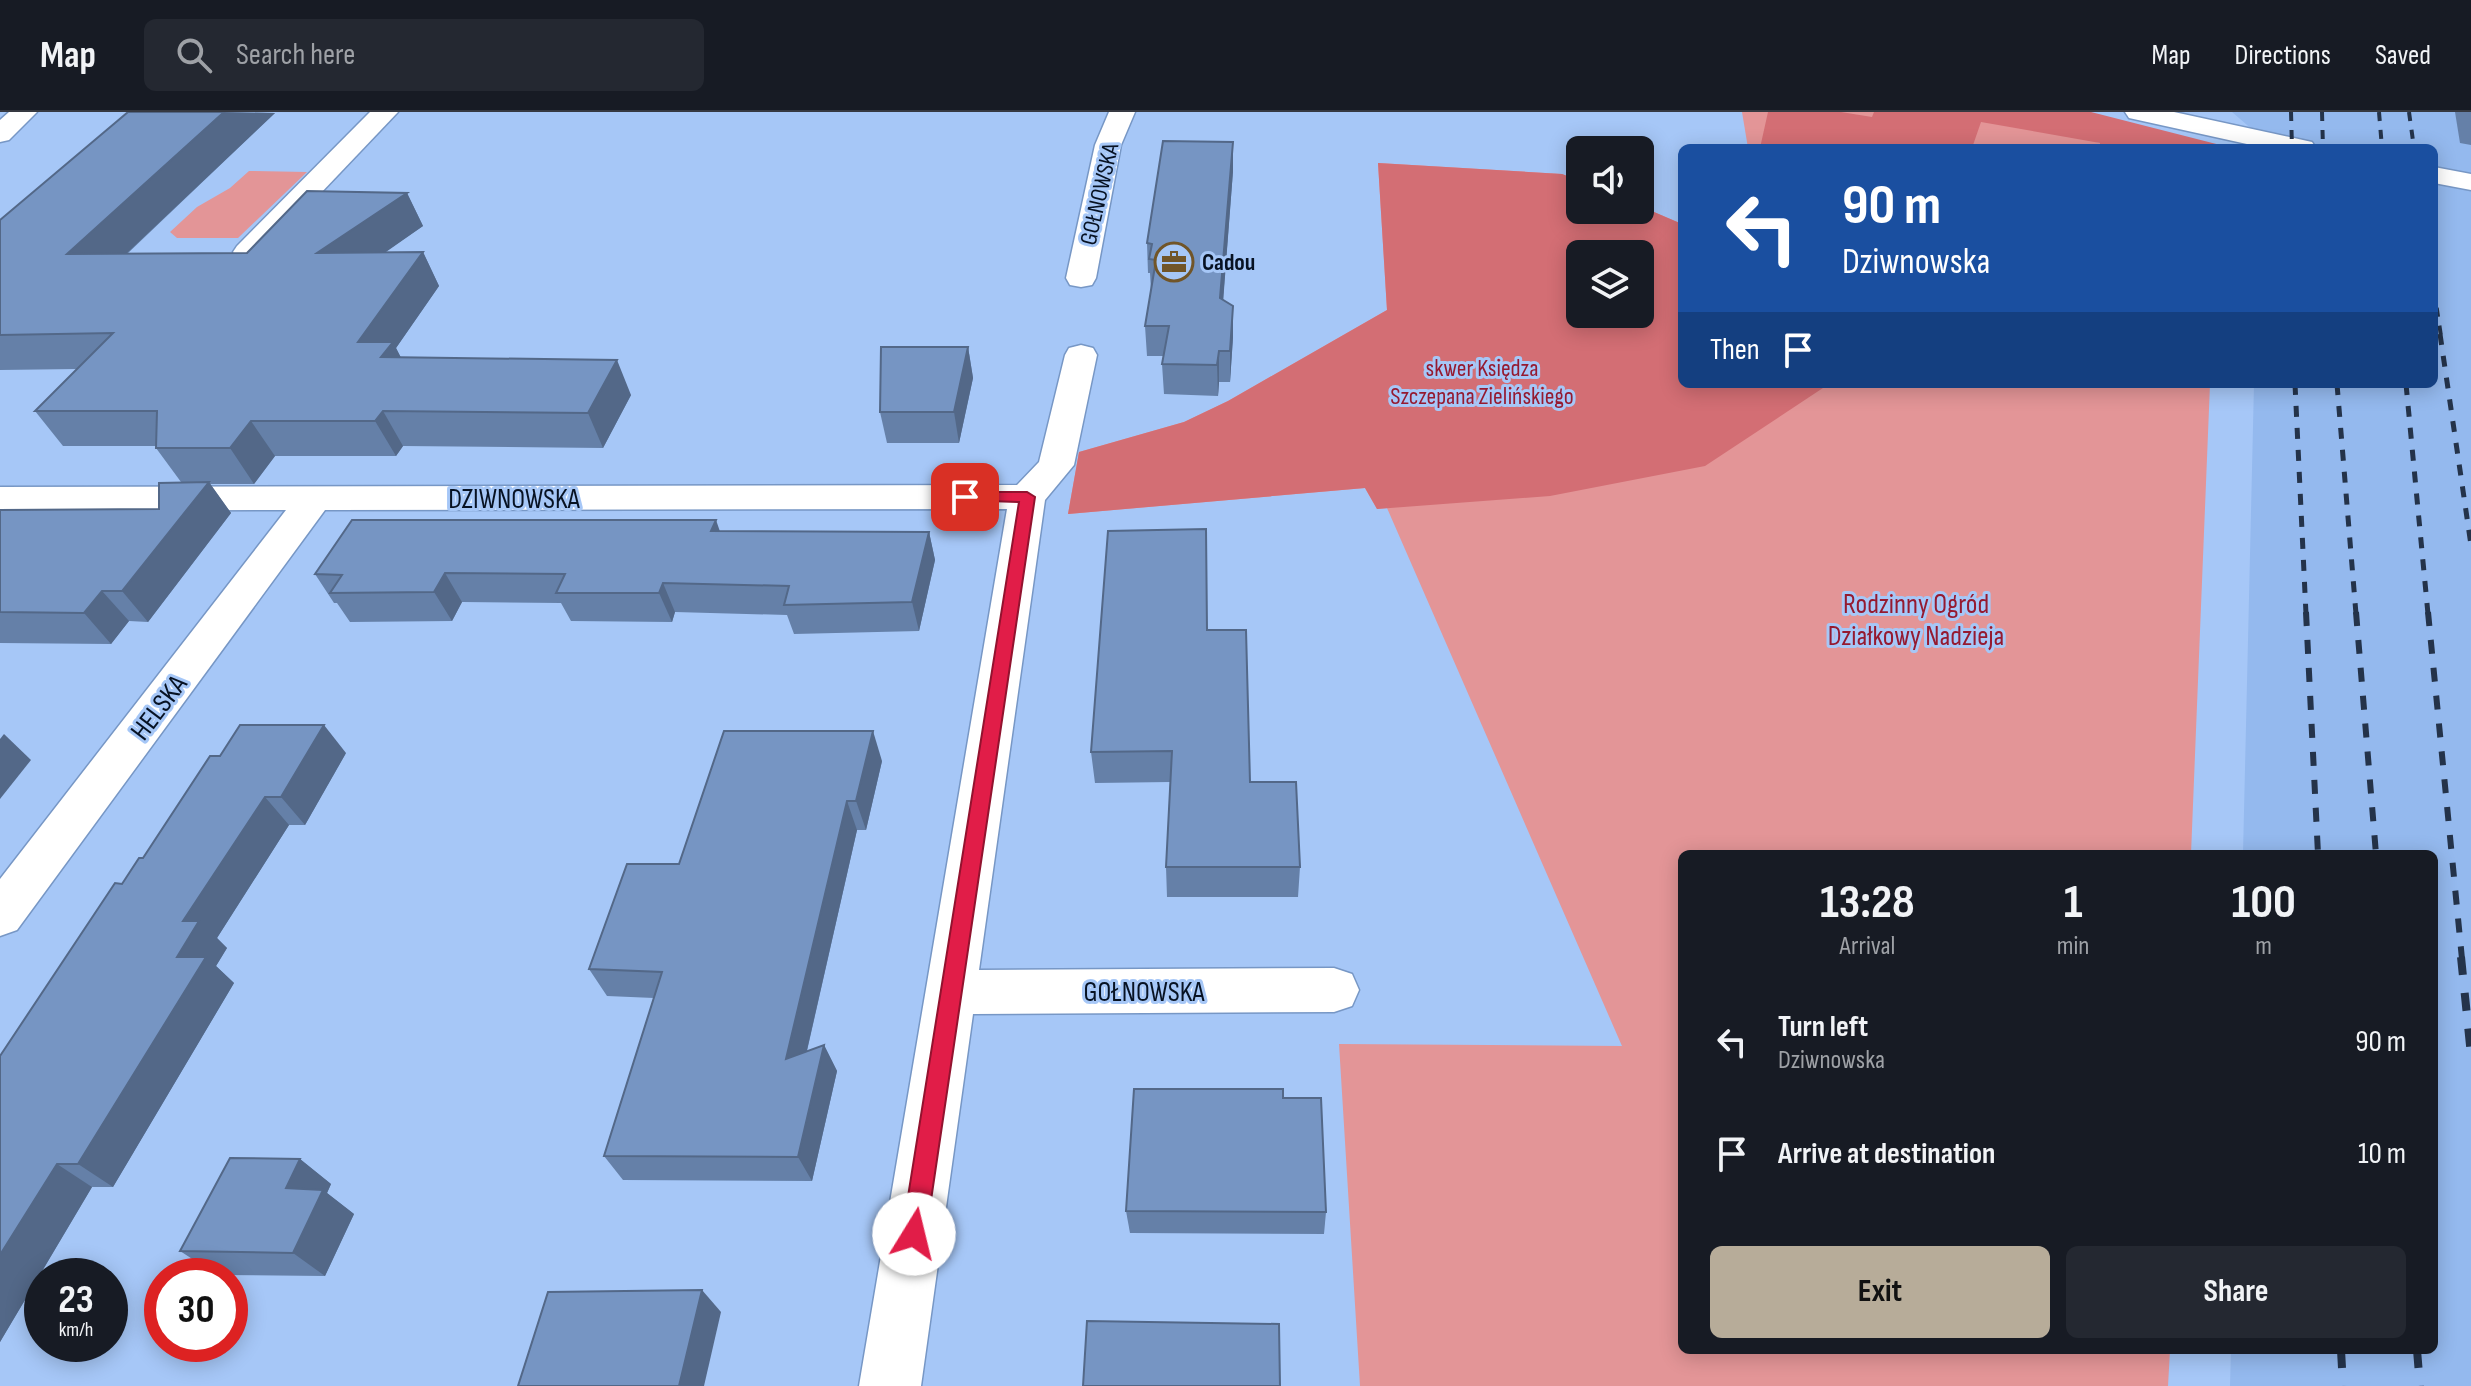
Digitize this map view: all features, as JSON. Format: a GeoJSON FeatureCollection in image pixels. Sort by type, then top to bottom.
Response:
{"type":"FeatureCollection","features":[{"type":"Feature","properties":{"kind":"street"},"geometry":{"type":"LineString","coordinates":[[0,134],[24,112]]}},
{"type":"Feature","properties":{"kind":"street"},"geometry":{"type":"LineString","coordinates":[[248,252],[385,112]]}},
{"type":"Feature","properties":{"kind":"street","name":"GOŁNOWSKA"},"geometry":{"type":"LineString","coordinates":[[1081,278],[1108,145],[1122,112]]}},
{"type":"Feature","properties":{"kind":"street"},"geometry":{"type":"LineString","coordinates":[[2138,112],[2284,144]]}},
{"type":"Feature","properties":{"kind":"street"},"geometry":{"type":"LineString","coordinates":[[2438,176],[2471,182]]}},
{"type":"Feature","properties":{"kind":"street"},"geometry":{"type":"LineString","coordinates":[[890,1386],[1027,497],[1056,465],[1081,355]]}},
{"type":"Feature","properties":{"kind":"street","name":"DZIWNOWSKA"},"geometry":{"type":"LineString","coordinates":[[0,499],[1027,497]]}},
{"type":"Feature","properties":{"kind":"street","name":"HELSKA"},"geometry":{"type":"LineString","coordinates":[[0,916],[315,498]]}},
{"type":"Feature","properties":{"kind":"street","name":"GOŁNOWSKA"},"geometry":{"type":"LineString","coordinates":[[953,992],[1334,990]]}},
{"type":"Feature","properties":{"kind":"shaded area"},"geometry":{"type":"Polygon","coordinates":[[[2232,112],[2471,112],[2471,1386],[2230,1386],[2231,1354],[2438,1354],[2438,850],[2243,850],[2254,388],[2438,388],[2438,144],[2257,144],[2254,131],[2232,112]]]}},
{"type":"Feature","properties":{"kind":"green space"},"geometry":{"type":"Polygon","coordinates":[[[1742,112],[1984,112],[2100,143],[2100,144],[1747,144],[1742,112]]]}},
{"type":"Feature","properties":{"kind":"green space"},"geometry":{"type":"Polygon","coordinates":[[[1768,112],[1841,112],[1872,117],[1874,112],[2091,112],[2216,144],[2100,144],[1981,122],[1973,144],[1761,144],[1768,112]]]}},
{"type":"Feature","properties":{"kind":"green space","name":"Rodzinny Ogród Działkowy Nadzieja"},"geometry":{"type":"Polygon","coordinates":[[[1378,163],[1562,174],[1566,176],[1566,224],[1654,224],[1654,212],[1678,222],[1678,388],[2210,388],[2191,850],[1678,850],[1678,1354],[2170,1354],[2168,1386],[1360,1386],[1339,1044],[1622,1046],[1387,508],[1377,509],[1365,488],[1068,514],[1079,452],[1184,422],[1228,401],[1387,310],[1378,163]]]}},
{"type":"Feature","properties":{"kind":"green space","name":"skwer Księdza Szczepana Zielińskiego"},"geometry":{"type":"Polygon","coordinates":[[[1378,163],[1562,174],[1566,176],[1566,224],[1654,224],[1654,212],[1678,222],[1678,388],[1823,388],[1705,466],[1550,496],[1377,509],[1365,488],[1068,514],[1079,452],[1184,422],[1228,401],[1387,310],[1378,163]]]}},
{"type":"Feature","properties":{"kind":"green space"},"geometry":{"type":"Polygon","coordinates":[[[249,171],[307,172],[238,238],[177,238],[170,232],[197,207],[230,188],[249,171]]]}},
{"type":"Feature","properties":{"kind":"building"},"geometry":{"type":"Polygon","coordinates":[[[128,112],[224,112],[67,254],[247,253],[307,191],[407,193],[317,253],[423,252],[358,342],[393,342],[381,357],[617,360],[588,413],[383,411],[375,421],[251,421],[230,448],[156,448],[157,411],[35,411],[113,333],[0,335],[0,220],[128,112]]]}},
{"type":"Feature","properties":{"kind":"building"},"geometry":{"type":"Polygon","coordinates":[[[1163,141],[1233,142],[1220,298],[1233,306],[1230,351],[1219,351],[1217,365],[1162,364],[1169,326],[1145,326],[1156,260],[1149,259],[1152,244],[1147,243],[1163,141]]]}},
{"type":"Feature","properties":{"kind":"building"},"geometry":{"type":"Polygon","coordinates":[[[881,347],[968,347],[954,412],[880,412],[881,347]]]}},
{"type":"Feature","properties":{"kind":"building"},"geometry":{"type":"Polygon","coordinates":[[[209,482],[122,591],[102,591],[84,613],[0,612],[0,510],[159,509],[159,483],[209,482]]]}},
{"type":"Feature","properties":{"kind":"building"},"geometry":{"type":"Polygon","coordinates":[[[352,520],[716,520],[711,531],[929,532],[912,602],[784,605],[789,586],[663,583],[659,593],[556,593],[565,574],[445,573],[434,592],[330,593],[342,575],[315,574],[352,520]]]}},
{"type":"Feature","properties":{"kind":"building"},"geometry":{"type":"Polygon","coordinates":[[[1206,529],[1207,630],[1246,630],[1250,782],[1296,782],[1300,867],[1166,867],[1172,751],[1091,752],[1108,531],[1206,529]]]}},
{"type":"Feature","properties":{"kind":"building"},"geometry":{"type":"Polygon","coordinates":[[[240,725],[324,725],[281,797],[265,797],[183,921],[199,921],[177,957],[206,957],[78,1164],[57,1164],[0,1255],[0,1056],[115,883],[122,884],[139,858],[143,858],[210,756],[220,756],[240,725]]]}},
{"type":"Feature","properties":{"kind":"building"},"geometry":{"type":"Polygon","coordinates":[[[724,731],[873,731],[856,801],[847,801],[786,1059],[824,1045],[798,1157],[604,1156],[662,972],[589,969],[627,864],[679,864],[724,731]]]}},
{"type":"Feature","properties":{"kind":"building"},"geometry":{"type":"Polygon","coordinates":[[[1134,1089],[1283,1089],[1283,1098],[1321,1098],[1326,1212],[1126,1211],[1134,1089]]]}},
{"type":"Feature","properties":{"kind":"building"},"geometry":{"type":"Polygon","coordinates":[[[230,1158],[300,1159],[286,1188],[323,1190],[293,1253],[180,1251],[230,1158]]]}},
{"type":"Feature","properties":{"kind":"building"},"geometry":{"type":"Polygon","coordinates":[[[702,1290],[679,1386],[518,1386],[548,1292],[702,1290]]]}},
{"type":"Feature","properties":{"kind":"building"},"geometry":{"type":"Polygon","coordinates":[[[1087,1321],[1279,1324],[1280,1386],[1083,1386],[1087,1321]]]}},
{"type":"Feature","properties":{"kind":"railway"},"geometry":{"type":"LineString","coordinates":[[2291,112],[2292,144]]}},
{"type":"Feature","properties":{"kind":"railway"},"geometry":{"type":"LineString","coordinates":[[2322,112],[2323,144]]}},
{"type":"Feature","properties":{"kind":"railway"},"geometry":{"type":"LineString","coordinates":[[2379,112],[2382,144]]}},
{"type":"Feature","properties":{"kind":"railway"},"geometry":{"type":"LineString","coordinates":[[2409,112],[2413,144]]}},
{"type":"Feature","properties":{"kind":"railway"},"geometry":{"type":"LineString","coordinates":[[2438,316],[2441,336]]}},
{"type":"Feature","properties":{"kind":"railway"},"geometry":{"type":"LineString","coordinates":[[2440,334],[2471,545]]}},
{"type":"Feature","properties":{"kind":"railway"},"geometry":{"type":"LineString","coordinates":[[2295,388],[2306,614]]}},
{"type":"Feature","properties":{"kind":"railway"},"geometry":{"type":"LineString","coordinates":[[2337,388],[2356,614]]}},
{"type":"Feature","properties":{"kind":"railway"},"geometry":{"type":"LineString","coordinates":[[2406,388],[2428,614]]}},
{"type":"Feature","properties":{"kind":"railway"},"geometry":{"type":"LineString","coordinates":[[2306,612],[2318,850]]}},
{"type":"Feature","properties":{"kind":"railway"},"geometry":{"type":"LineString","coordinates":[[2356,612],[2376,850]]}},
{"type":"Feature","properties":{"kind":"railway"},"geometry":{"type":"LineString","coordinates":[[2428,612],[2462,959]]}},
{"type":"Feature","properties":{"kind":"railway"},"geometry":{"type":"LineString","coordinates":[[2461,957],[2471,1055]]}},
{"type":"Feature","properties":{"kind":"railway"},"geometry":{"type":"LineString","coordinates":[[2341,1354],[2343,1386]]}},
{"type":"Feature","properties":{"kind":"railway"},"geometry":{"type":"LineString","coordinates":[[2417,1354],[2420,1386]]}},
{"type":"Feature","properties":{"kind":"place","name":"Cadou"},"geometry":{"type":"Point","coordinates":[1174,262]}},
{"type":"Feature","properties":{"kind":"route"},"geometry":{"type":"LineString","coordinates":[[914,1234],[1027,497],[965,497]]}}]}
